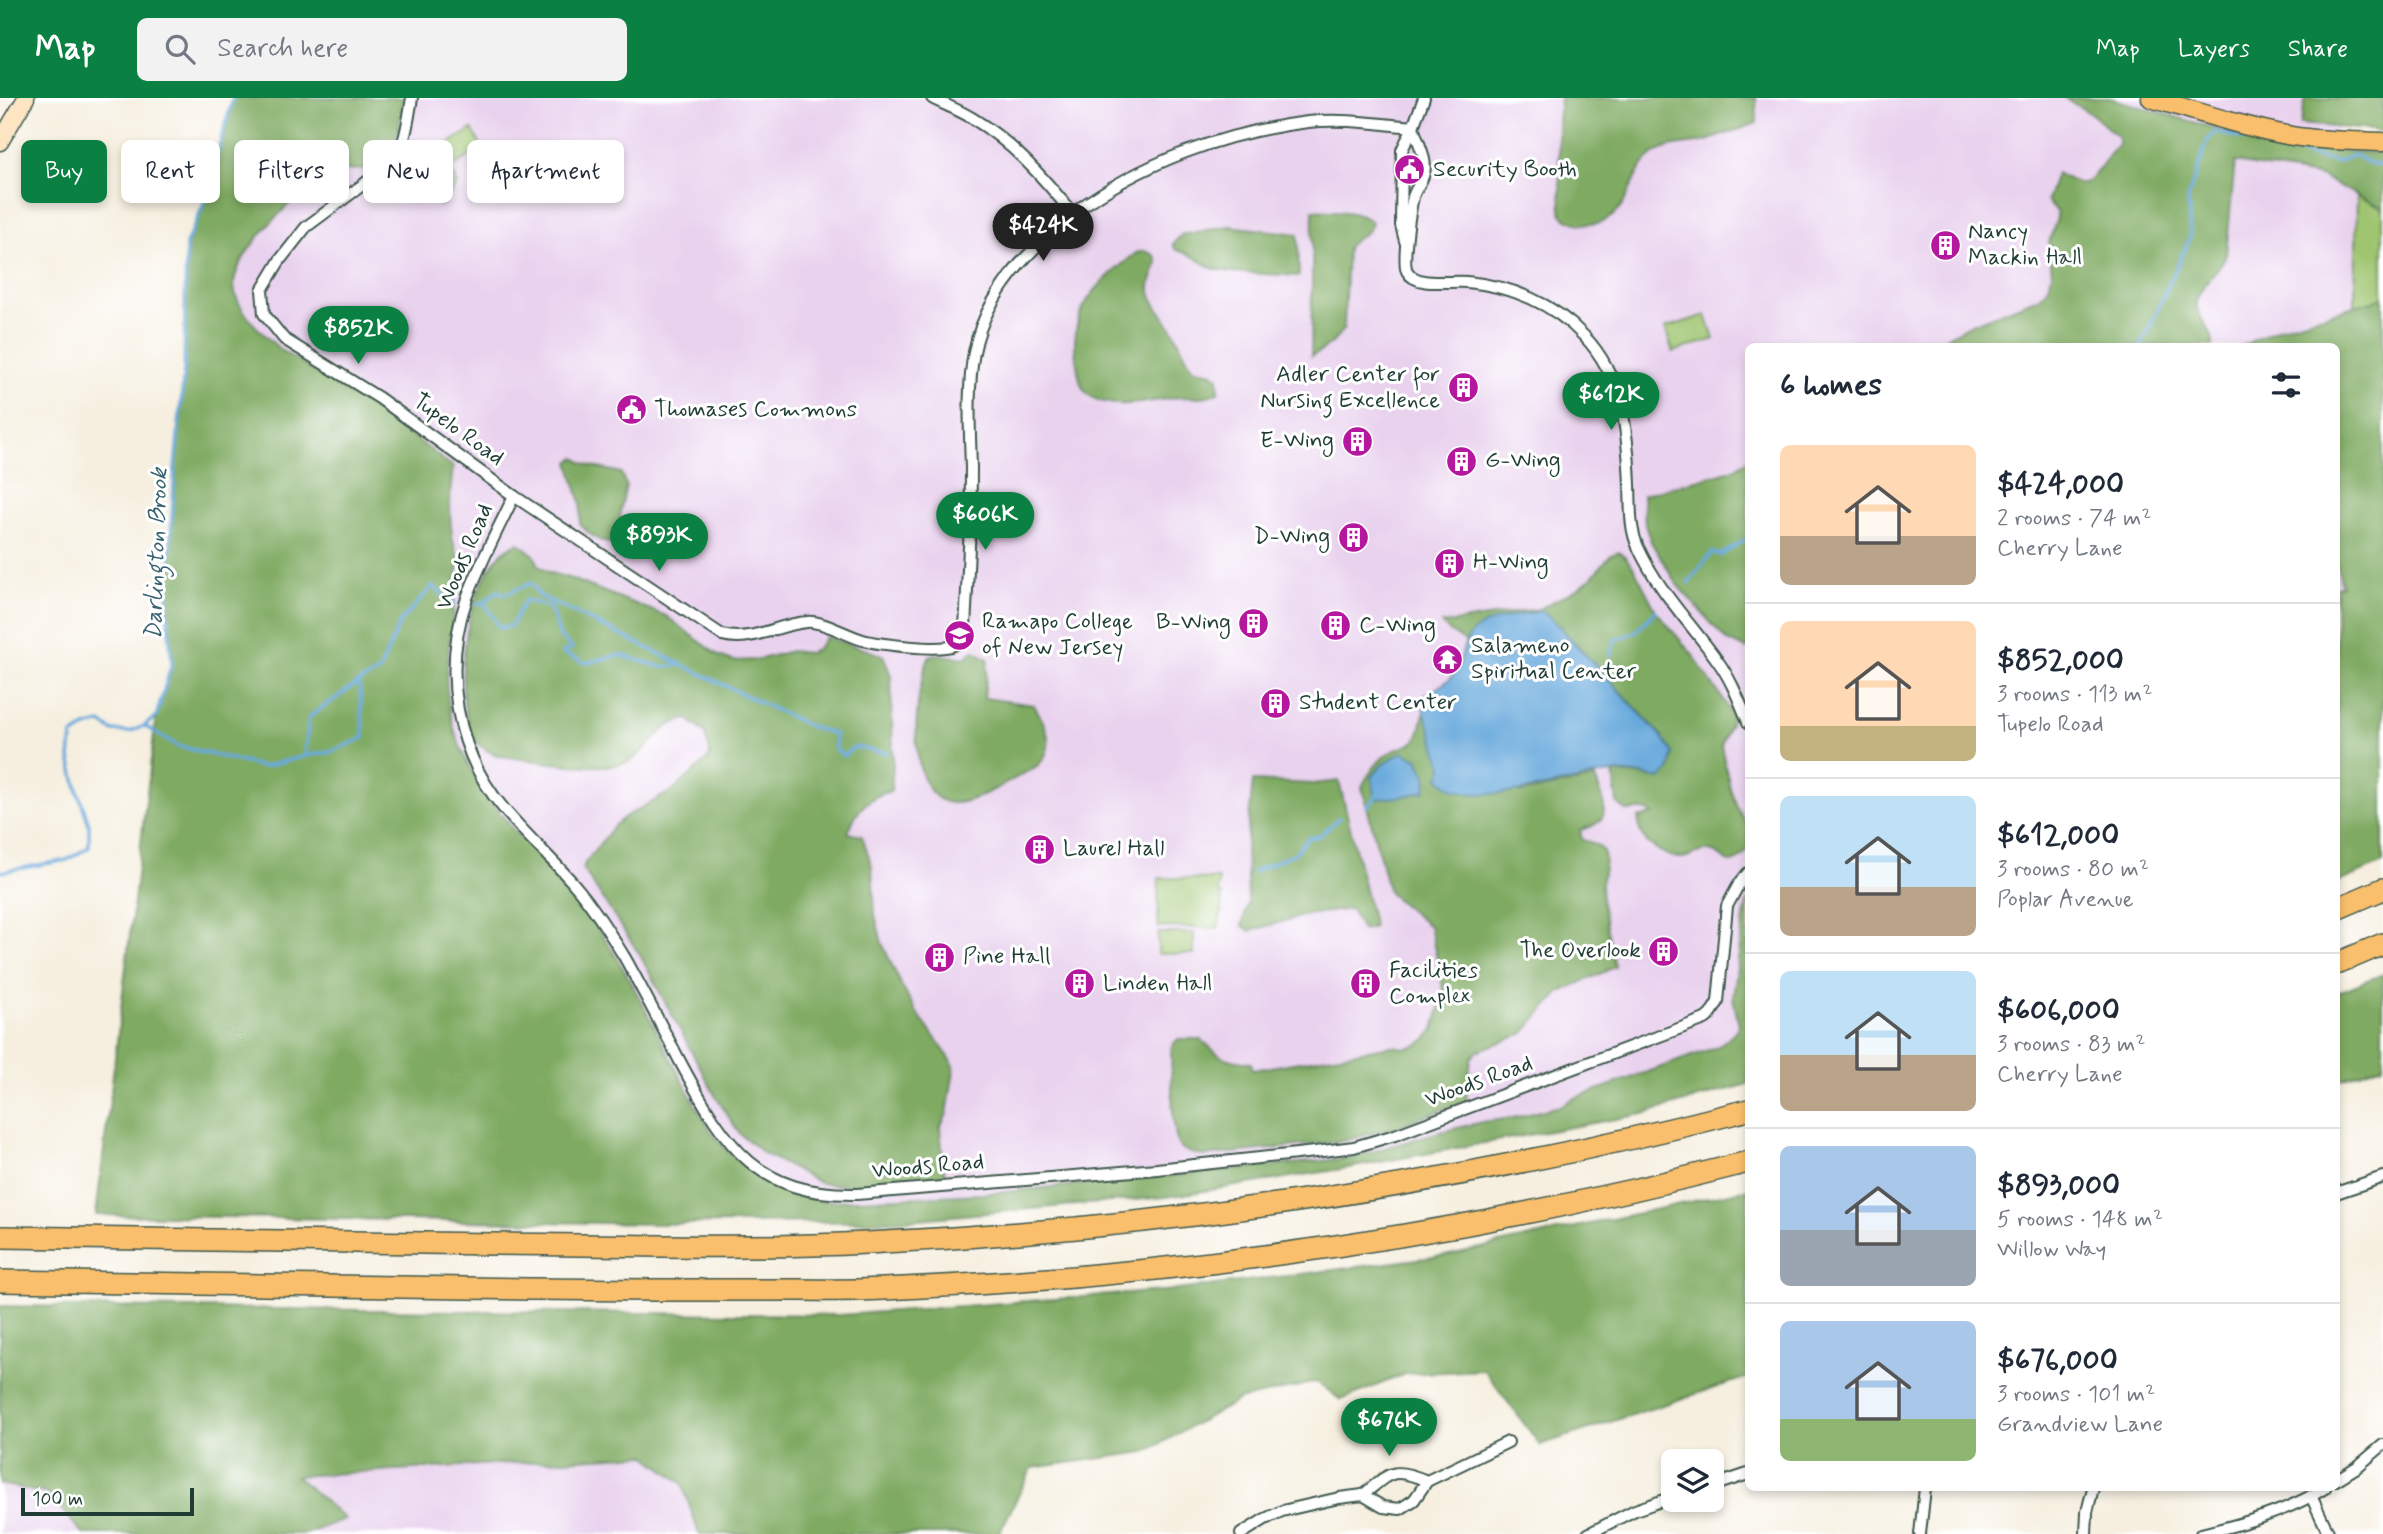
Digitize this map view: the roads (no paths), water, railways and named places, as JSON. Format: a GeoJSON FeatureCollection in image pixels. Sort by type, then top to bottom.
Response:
{"type":"FeatureCollection","features":[{"type":"Feature","properties":{"kind":"highway"},"geometry":{"type":"LineString","coordinates":[[2340,907],[2383,889]]}},
{"type":"Feature","properties":{"kind":"highway"},"geometry":{"type":"LineString","coordinates":[[2340,962],[2383,944]]}},
{"type":"Feature","properties":{"kind":"highway"},"geometry":{"type":"LineString","coordinates":[[0,1237],[715,1246],[862,1243],[1021,1233],[1204,1214],[1407,1183],[1586,1149],[1745,1111]]}},
{"type":"Feature","properties":{"kind":"highway"},"geometry":{"type":"LineString","coordinates":[[0,1281],[643,1290],[881,1290],[1012,1282],[1196,1264],[1390,1237],[1596,1198],[1745,1162]]}},
{"type":"Feature","properties":{"kind":"main road"},"geometry":{"type":"LineString","coordinates":[[0,142],[26,98]]}},
{"type":"Feature","properties":{"kind":"main road"},"geometry":{"type":"LineString","coordinates":[[2151,98],[2217,118],[2294,136],[2383,142]]}},
{"type":"Feature","properties":{"kind":"street","name":"Tupelo Road"},"geometry":{"type":"LineString","coordinates":[[412,98],[397,156],[385,170],[323,213],[295,239],[262,290],[264,314],[293,346],[379,398],[514,496],[722,635],[737,638],[809,621],[865,640],[910,646],[947,647],[953,646],[961,639],[965,627],[970,549],[970,398],[974,351],[984,320],[1009,277],[1072,213]]}},
{"type":"Feature","properties":{"kind":"street"},"geometry":{"type":"LineString","coordinates":[[932,98],[971,117],[1009,144],[1072,213],[1154,165],[1188,150],[1241,134],[1323,121],[1413,127]]}},
{"type":"Feature","properties":{"kind":"street"},"geometry":{"type":"LineString","coordinates":[[1406,244],[1401,225],[1402,150],[1424,98]]}},
{"type":"Feature","properties":{"kind":"street"},"geometry":{"type":"LineString","coordinates":[[1413,127],[1424,173],[1412,200],[1406,244],[1405,267],[1408,274],[1416,279],[1502,287],[1522,294],[1559,313],[1586,337],[1603,361],[1624,413],[1629,439],[1632,528],[1638,548],[1656,579],[1719,663],[1734,688],[1745,715]]}},
{"type":"Feature","properties":{"kind":"street","name":"Woods Road"},"geometry":{"type":"LineString","coordinates":[[514,496],[467,597],[457,636],[454,678],[456,700],[472,759],[491,793],[575,886],[609,932],[635,974],[716,1127],[746,1160],[780,1181],[798,1188],[818,1193],[857,1194],[1130,1171],[1354,1147],[1395,1135],[1705,1019],[1718,1002],[1727,906],[1745,877]]}},
{"type":"Feature","properties":{"kind":"street"},"geometry":{"type":"LineString","coordinates":[[2340,1193],[2383,1177]]}},
{"type":"Feature","properties":{"kind":"street"},"geometry":{"type":"LineString","coordinates":[[1363,1495],[1383,1507],[1400,1509],[1414,1500],[1427,1481],[1508,1443]]}},
{"type":"Feature","properties":{"kind":"street"},"geometry":{"type":"LineString","coordinates":[[2340,1477],[2381,1449]]}},
{"type":"Feature","properties":{"kind":"street"},"geometry":{"type":"LineString","coordinates":[[1241,1534],[1282,1511],[1363,1495],[1381,1479],[1398,1472],[1427,1481]]}},
{"type":"Feature","properties":{"kind":"street"},"geometry":{"type":"LineString","coordinates":[[1724,1482],[1745,1475]]}},
{"type":"Feature","properties":{"kind":"street"},"geometry":{"type":"LineString","coordinates":[[1920,1534],[1924,1491]]}},
{"type":"Feature","properties":{"kind":"street"},"geometry":{"type":"LineString","coordinates":[[2086,1534],[2087,1512],[2092,1491]]}},
{"type":"Feature","properties":{"kind":"street"},"geometry":{"type":"LineString","coordinates":[[2201,1534],[2256,1519],[2320,1491]]}},
{"type":"Feature","properties":{"kind":"street"},"geometry":{"type":"LineString","coordinates":[[2311,1496],[2329,1534]]}},
{"type":"Feature","properties":{"kind":"street"},"geometry":{"type":"LineString","coordinates":[[1588,1534],[1635,1510],[1661,1501]]}},
{"type":"Feature","properties":{"kind":"water"},"geometry":{"type":"Polygon","coordinates":[[[1542,611],[1662,737],[1673,753],[1670,769],[1660,779],[1630,773],[1611,773],[1547,787],[1496,794],[1472,793],[1453,788],[1439,778],[1443,767],[1422,705],[1425,695],[1452,676],[1467,640],[1479,627],[1496,620],[1542,611]]]}},
{"type":"Feature","properties":{"kind":"water"},"geometry":{"type":"Polygon","coordinates":[[[1402,752],[1418,759],[1427,778],[1425,791],[1376,799],[1372,777],[1382,765],[1402,752]]]}},
{"type":"Feature","properties":{"kind":"waterway","name":"Darlington Brook"},"geometry":{"type":"LineString","coordinates":[[0,872],[67,860],[89,847],[89,824],[70,758],[72,736],[86,727],[101,723],[113,731],[129,732],[156,717],[172,663],[167,607],[184,370],[186,244],[210,190],[233,98]]}},
{"type":"Feature","properties":{"kind":"waterway"},"geometry":{"type":"LineString","coordinates":[[2142,343],[2190,238],[2188,197],[2208,140],[2216,132],[2337,162],[2354,155],[2369,163],[2383,166]]}},
{"type":"Feature","properties":{"kind":"waterway"},"geometry":{"type":"LineString","coordinates":[[1688,583],[1712,553],[1721,555],[1745,540]]}},
{"type":"Feature","properties":{"kind":"waterway"},"geometry":{"type":"LineString","coordinates":[[477,603],[483,603],[497,591],[506,594],[531,583],[540,596],[811,727],[835,734],[835,749],[844,756],[854,747],[887,753]]}},
{"type":"Feature","properties":{"kind":"waterway"},"geometry":{"type":"LineString","coordinates":[[144,726],[178,746],[263,767],[305,756],[309,717],[359,682],[379,672],[400,622],[433,586],[451,602],[455,602]]}},
{"type":"Feature","properties":{"kind":"waterway"},"geometry":{"type":"LineString","coordinates":[[484,603],[500,628],[511,626],[525,600],[550,607],[560,637],[572,648],[562,653],[586,663],[620,655],[662,667],[681,665]]}},
{"type":"Feature","properties":{"kind":"waterway"},"geometry":{"type":"LineString","coordinates":[[1610,656],[1615,640],[1635,632],[1656,611]]}},
{"type":"Feature","properties":{"kind":"waterway"},"geometry":{"type":"LineString","coordinates":[[305,756],[330,752],[364,738],[359,682]]}},
{"type":"Feature","properties":{"kind":"waterway"},"geometry":{"type":"LineString","coordinates":[[1367,807],[1375,798]]}},
{"type":"Feature","properties":{"kind":"waterway"},"geometry":{"type":"LineString","coordinates":[[1253,872],[1295,853],[1308,838],[1319,836],[1339,818]]}},
{"type":"Feature","properties":{"kind":"place","name":"Security Booth"},"geometry":{"type":"Point","coordinates":[1410,170]}},
{"type":"Feature","properties":{"kind":"place","name":"Nancy Mackin Hall"},"geometry":{"type":"Point","coordinates":[1945,245]}},
{"type":"Feature","properties":{"kind":"place","name":"Adler Center for Nursing Excellence"},"geometry":{"type":"Point","coordinates":[1463,388]}},
{"type":"Feature","properties":{"kind":"place","name":"Thomases Commons"},"geometry":{"type":"Point","coordinates":[631,410]}},
{"type":"Feature","properties":{"kind":"place","name":"E-Wing"},"geometry":{"type":"Point","coordinates":[1357,441]}},
{"type":"Feature","properties":{"kind":"place","name":"G-Wing"},"geometry":{"type":"Point","coordinates":[1462,461]}},
{"type":"Feature","properties":{"kind":"place","name":"D-Wing"},"geometry":{"type":"Point","coordinates":[1353,537]}},
{"type":"Feature","properties":{"kind":"place","name":"H-Wing"},"geometry":{"type":"Point","coordinates":[1450,563]}},
{"type":"Feature","properties":{"kind":"place","name":"B-Wing"},"geometry":{"type":"Point","coordinates":[1254,623]}},
{"type":"Feature","properties":{"kind":"place","name":"C-Wing"},"geometry":{"type":"Point","coordinates":[1336,626]}},
{"type":"Feature","properties":{"kind":"place","name":"Ramapo College of New Jersey"},"geometry":{"type":"Point","coordinates":[959,635]}},
{"type":"Feature","properties":{"kind":"place","name":"Salameno Spiritual Center"},"geometry":{"type":"Point","coordinates":[1448,659]}},
{"type":"Feature","properties":{"kind":"place","name":"Student Center"},"geometry":{"type":"Point","coordinates":[1276,703]}},
{"type":"Feature","properties":{"kind":"place","name":"Laurel Hall"},"geometry":{"type":"Point","coordinates":[1040,849]}},
{"type":"Feature","properties":{"kind":"place","name":"The Overlook"},"geometry":{"type":"Point","coordinates":[1664,951]}},
{"type":"Feature","properties":{"kind":"place","name":"Pine Hall"},"geometry":{"type":"Point","coordinates":[940,957]}},
{"type":"Feature","properties":{"kind":"place","name":"Linden Hall"},"geometry":{"type":"Point","coordinates":[1080,984]}},
{"type":"Feature","properties":{"kind":"place","name":"Facilities Complex"},"geometry":{"type":"Point","coordinates":[1366,984]}}]}
